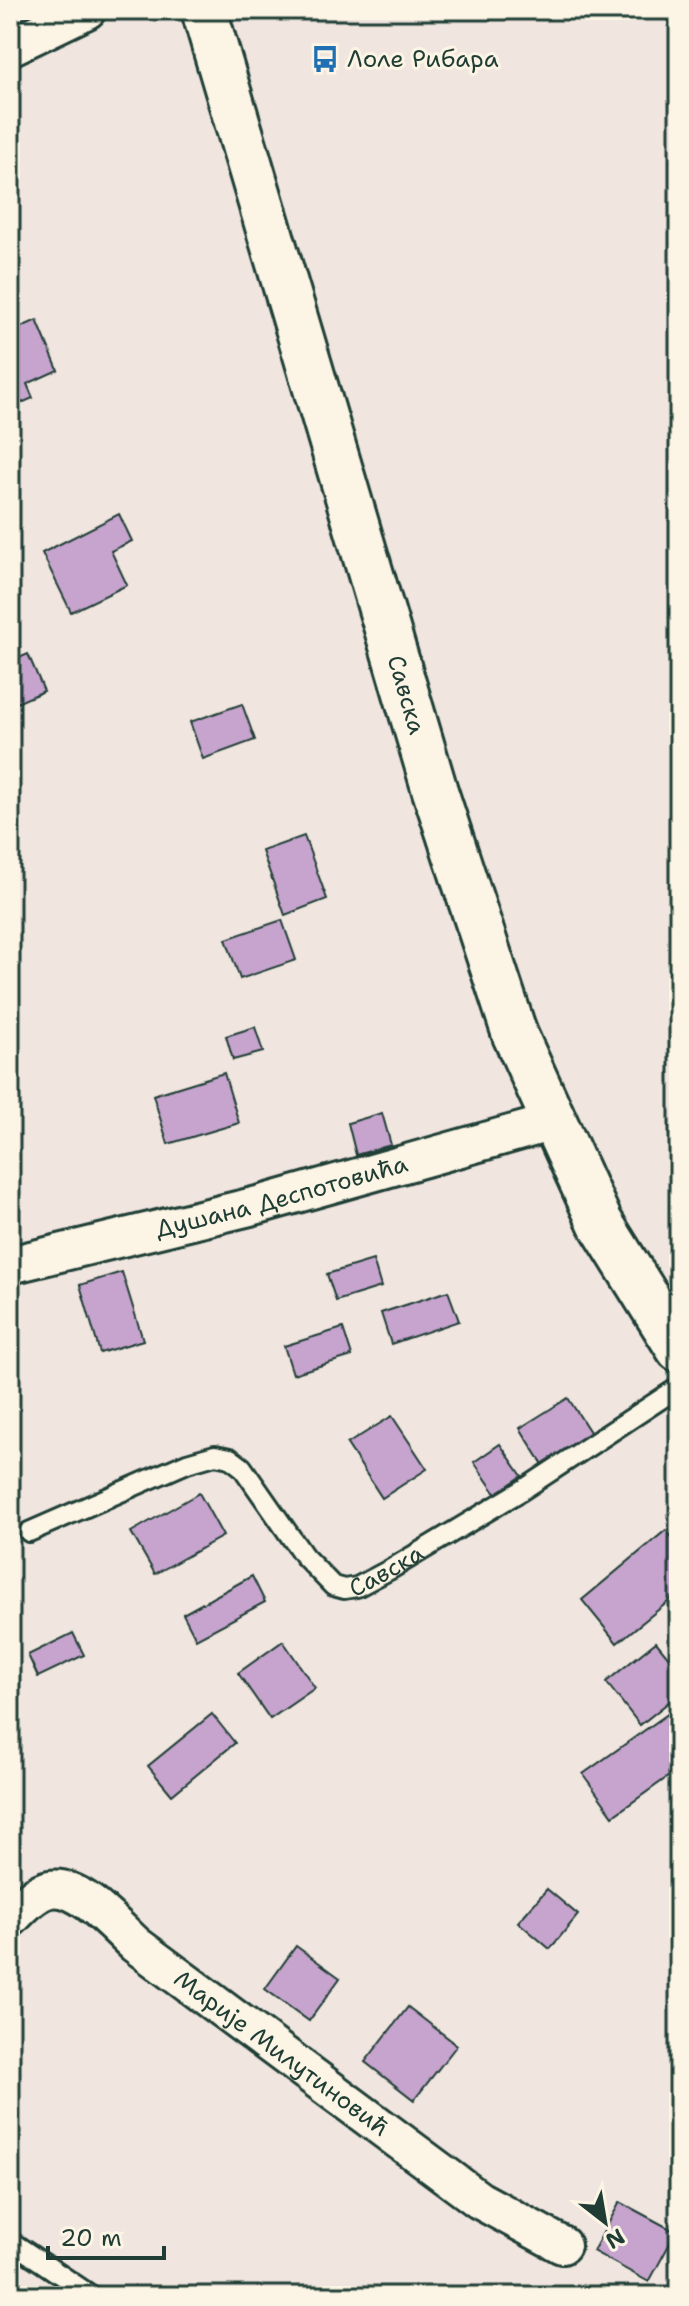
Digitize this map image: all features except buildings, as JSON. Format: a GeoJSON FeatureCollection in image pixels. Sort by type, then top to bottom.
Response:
{"type":"FeatureCollection","features":[{"type":"Feature","properties":{"kind":"street"},"geometry":{"type":"LineString","coordinates":[[10,47],[87,10]]}},
{"type":"Feature","properties":{"kind":"street","name":"Савска"},"geometry":{"type":"LineString","coordinates":[[204,10],[435,791],[515,1035],[600,1222],[679,1349]]}},
{"type":"Feature","properties":{"kind":"street","name":"Душана Деспотовића"},"geometry":{"type":"LineString","coordinates":[[10,1265],[258,1205],[553,1122]]}},
{"type":"Feature","properties":{"kind":"street","name":"Марије Милутиновић"},"geometry":{"type":"LineString","coordinates":[[10,1919],[41,1893],[49,1889],[69,1889],[95,1907],[136,1945],[479,2200],[562,2245]]}},
{"type":"Feature","properties":{"kind":"lane","name":"Савска"},"geometry":{"type":"LineString","coordinates":[[29,1532],[187,1463],[215,1455],[230,1458],[242,1467],[304,1556],[333,1586],[344,1589],[357,1587],[425,1550],[521,1491],[679,1387]]}},
{"type":"Feature","properties":{"kind":"lane"},"geometry":{"type":"LineString","coordinates":[[10,2241],[92,2296]]}},
{"type":"Feature","properties":{"kind":"place","name":"Лоле Рибара"},"geometry":{"type":"Point","coordinates":[325,59]}}]}
